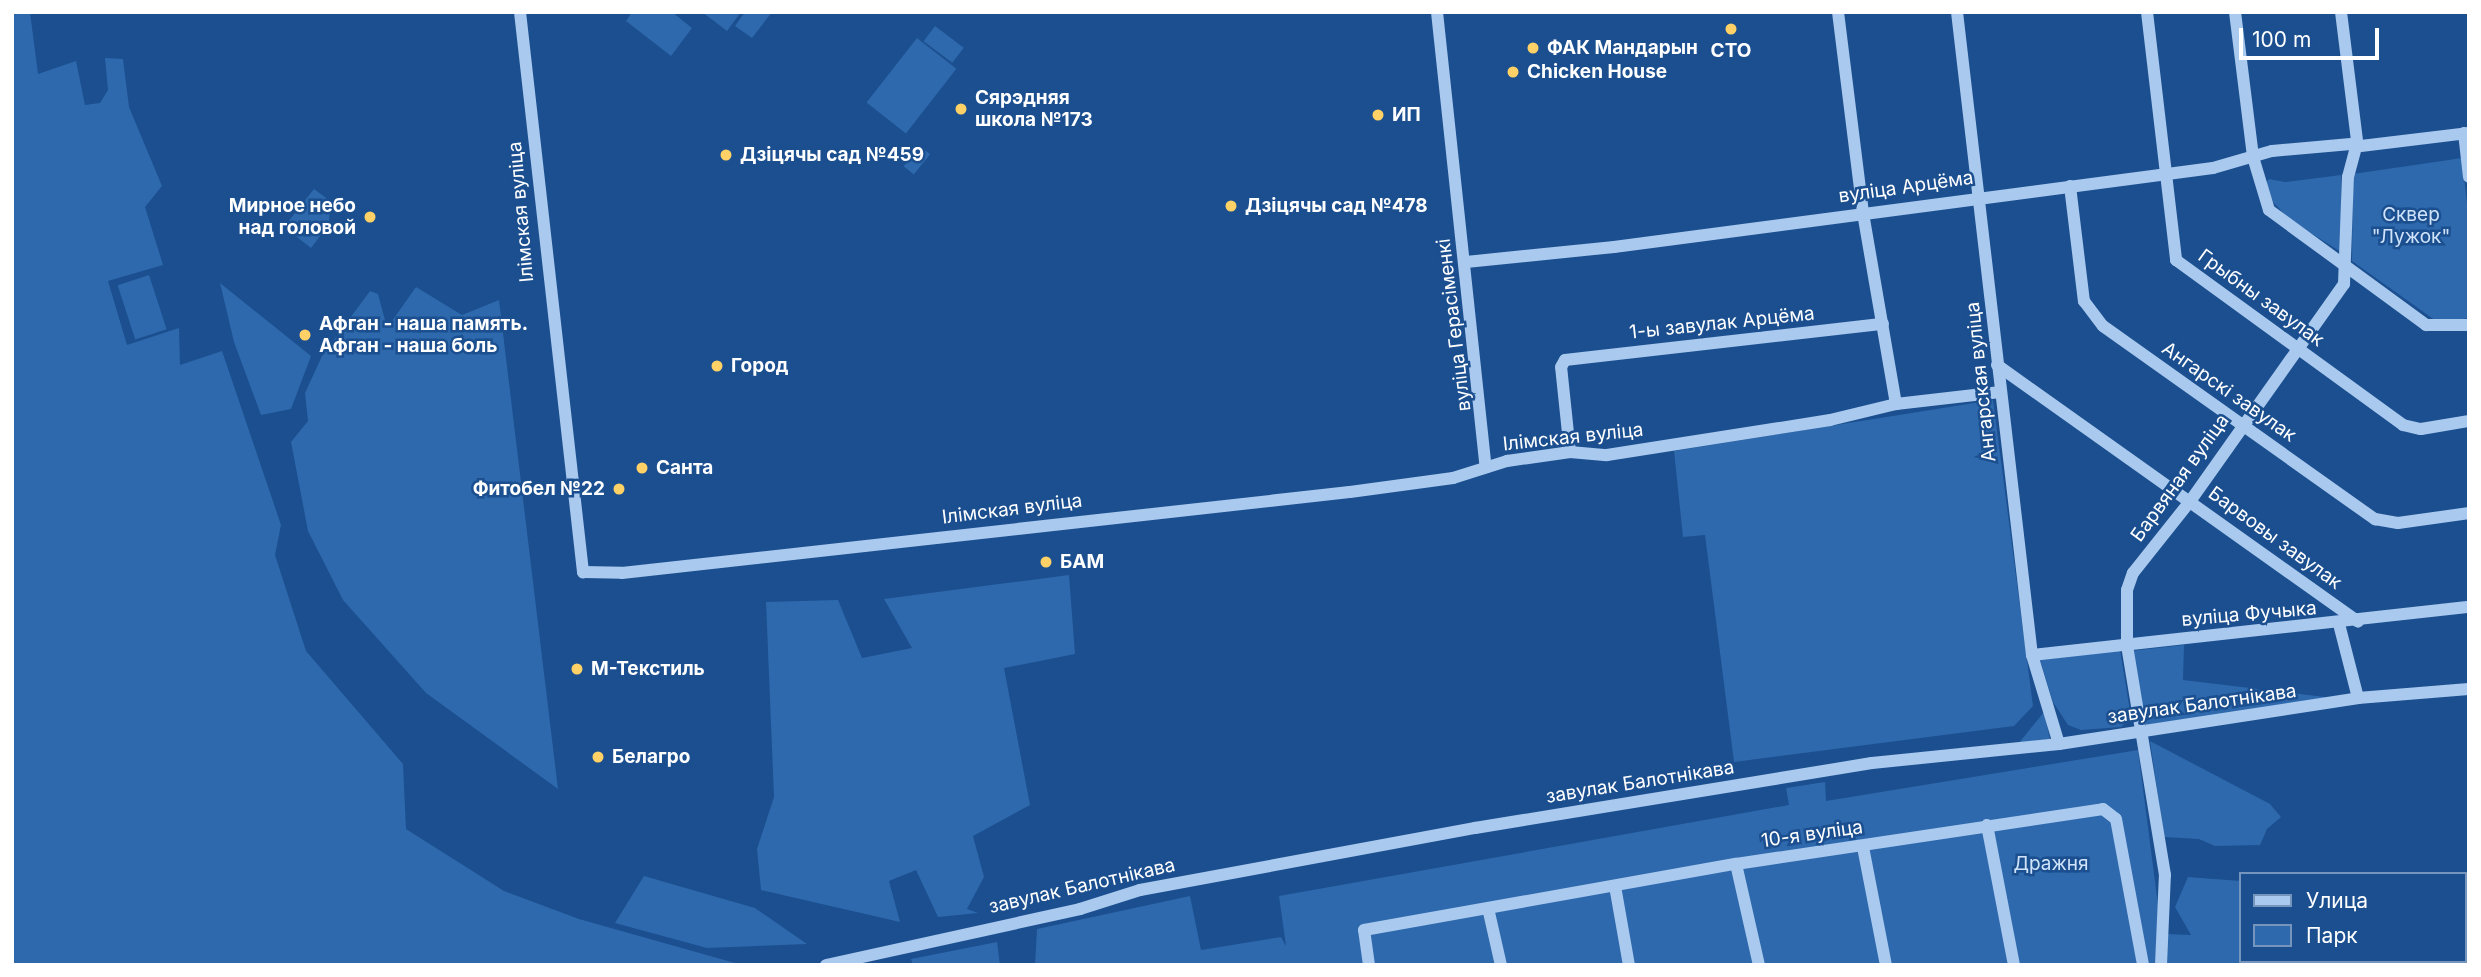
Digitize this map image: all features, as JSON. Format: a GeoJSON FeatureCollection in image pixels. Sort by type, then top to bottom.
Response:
{"type":"FeatureCollection","features":[{"type":"Feature","properties":{"kind":"street","name":"Ілімская вуліца"},"geometry":{"type":"LineString","coordinates":[[520,12],[583,572],[622,573],[1349,492],[1453,478],[1486,467],[1570,452],[1607,455],[1830,420],[1896,404],[2000,392]]}},
{"type":"Feature","properties":{"kind":"street","name":"вуліца Герасіменкі"},"geometry":{"type":"LineString","coordinates":[[1437,12],[1486,467]]}},
{"type":"Feature","properties":{"kind":"street"},"geometry":{"type":"LineString","coordinates":[[1838,12],[1863,213],[1896,404]]}},
{"type":"Feature","properties":{"kind":"street","name":"Ангарская вуліца"},"geometry":{"type":"LineString","coordinates":[[1957,12],[1981,195],[1997,365],[2032,655],[2059,744]]}},
{"type":"Feature","properties":{"kind":"street","name":"Грыбны завулак"},"geometry":{"type":"LineString","coordinates":[[2147,12],[2176,260],[2403,425],[2421,429],[2469,421]]}},
{"type":"Feature","properties":{"kind":"street"},"geometry":{"type":"LineString","coordinates":[[2235,12],[2253,157],[2260,190],[2275,217],[2347,265],[2426,325],[2469,325]]}},
{"type":"Feature","properties":{"kind":"street","name":"Барвяная вуліца"},"geometry":{"type":"LineString","coordinates":[[2161,965],[2165,934],[2165,875],[2127,646],[2124,606],[2133,573],[2191,500],[2344,284],[2347,265],[2348,177],[2356,146],[2341,12]]}},
{"type":"Feature","properties":{"kind":"street","name":"вуліца Арцёма"},"geometry":{"type":"LineString","coordinates":[[1466,262],[2165,173],[2272,151],[2356,146],[2466,133]]}},
{"type":"Feature","properties":{"kind":"street"},"geometry":{"type":"LineString","coordinates":[[2466,133],[2469,177]]}},
{"type":"Feature","properties":{"kind":"street","name":"Ангарскі завулак"},"geometry":{"type":"LineString","coordinates":[[2070,186],[2084,301],[2091,314],[2375,519],[2398,523],[2469,513]]}},
{"type":"Feature","properties":{"kind":"street","name":"1-ы завулак Арцёма"},"geometry":{"type":"LineString","coordinates":[[1570,452],[1561,367],[1565,360],[1883,324]]}},
{"type":"Feature","properties":{"kind":"street","name":"Барвовы завулак"},"geometry":{"type":"LineString","coordinates":[[1997,365],[2191,500],[2358,622]]}},
{"type":"Feature","properties":{"kind":"street","name":"вуліца Фучыка"},"geometry":{"type":"LineString","coordinates":[[2032,655],[2358,622],[2469,607]]}},
{"type":"Feature","properties":{"kind":"street"},"geometry":{"type":"LineString","coordinates":[[2339,624],[2358,698]]}},
{"type":"Feature","properties":{"kind":"street","name":"завулак Балотнікава"},"geometry":{"type":"LineString","coordinates":[[827,965],[1080,909],[1140,890],[1475,828],[1872,763],[2059,744],[2358,698],[2469,689]]}},
{"type":"Feature","properties":{"kind":"street","name":"10-я вуліца"},"geometry":{"type":"LineString","coordinates":[[1369,965],[1364,930],[1737,864],[1863,847],[2092,810],[2111,812],[2143,965]]}},
{"type":"Feature","properties":{"kind":"street"},"geometry":{"type":"LineString","coordinates":[[1987,825],[2014,965]]}},
{"type":"Feature","properties":{"kind":"street"},"geometry":{"type":"LineString","coordinates":[[1863,847],[1886,965]]}},
{"type":"Feature","properties":{"kind":"street"},"geometry":{"type":"LineString","coordinates":[[1737,864],[1759,965]]}},
{"type":"Feature","properties":{"kind":"street"},"geometry":{"type":"LineString","coordinates":[[1615,886],[1629,965]]}},
{"type":"Feature","properties":{"kind":"street"},"geometry":{"type":"LineString","coordinates":[[1488,908],[1501,965]]}},
{"type":"Feature","properties":{"kind":"green space"},"geometry":{"type":"Polygon","coordinates":[[[12,12],[30,12],[38,74],[76,61],[85,105],[100,103],[108,90],[105,58],[123,59],[129,107],[162,186],[145,207],[163,265],[108,281],[127,345],[179,328],[180,365],[222,351],[281,525],[275,555],[306,651],[403,764],[406,829],[504,891],[579,919],[742,965],[12,965],[12,12]]]}},
{"type":"Feature","properties":{"kind":"green space"},"geometry":{"type":"Polygon","coordinates":[[[632,12],[672,12],[692,28],[671,56],[626,21],[632,12]]]}},
{"type":"Feature","properties":{"kind":"green space"},"geometry":{"type":"Polygon","coordinates":[[[702,12],[741,12],[727,31],[702,12]]]}},
{"type":"Feature","properties":{"kind":"green space"},"geometry":{"type":"Polygon","coordinates":[[[745,12],[772,12],[752,38],[735,26],[745,12]]]}},
{"type":"Feature","properties":{"kind":"green space"},"geometry":{"type":"Polygon","coordinates":[[[935,26],[964,48],[952,63],[924,41],[935,26]]]}},
{"type":"Feature","properties":{"kind":"green space"},"geometry":{"type":"Polygon","coordinates":[[[917,38],[956,69],[906,133],[867,103],[917,38]]]}},
{"type":"Feature","properties":{"kind":"green space"},"geometry":{"type":"Polygon","coordinates":[[[920,146],[930,154],[914,174],[904,166],[920,146]]]}},
{"type":"Feature","properties":{"kind":"green space","name":"Сквер \"Лужок\""},"geometry":{"type":"Polygon","coordinates":[[[2462,158],[2469,222],[2469,318],[2439,323],[2352,261],[2353,174],[2462,158]]]}},
{"type":"Feature","properties":{"kind":"green space"},"geometry":{"type":"Polygon","coordinates":[[[2341,175],[2341,252],[2290,220],[2273,202],[2265,184],[2269,179],[2285,182],[2341,175]]]}},
{"type":"Feature","properties":{"kind":"green space"},"geometry":{"type":"Polygon","coordinates":[[[314,189],[330,201],[329,224],[311,248],[284,227],[314,189]]]}},
{"type":"Feature","properties":{"kind":"green space"},"geometry":{"type":"Polygon","coordinates":[[[149,275],[167,329],[135,339],[118,285],[149,275]]]}},
{"type":"Feature","properties":{"kind":"green space"},"geometry":{"type":"Polygon","coordinates":[[[220,283],[311,356],[291,409],[261,415],[234,342],[220,283]]]}},
{"type":"Feature","properties":{"kind":"green space"},"geometry":{"type":"Polygon","coordinates":[[[416,287],[462,315],[499,300],[558,789],[426,693],[343,600],[308,531],[291,442],[308,421],[305,393],[322,356],[370,291],[378,294],[387,328],[416,287]]]}},
{"type":"Feature","properties":{"kind":"green space"},"geometry":{"type":"Polygon","coordinates":[[[1993,400],[2033,706],[2014,726],[1734,762],[1705,535],[1683,537],[1674,451],[1993,400]]]}},
{"type":"Feature","properties":{"kind":"green space"},"geometry":{"type":"Polygon","coordinates":[[[1069,575],[1075,654],[1004,668],[1030,805],[973,836],[984,877],[967,909],[978,913],[938,917],[916,870],[889,881],[900,922],[761,890],[757,849],[774,797],[766,602],[838,600],[862,658],[912,648],[884,599],[1069,575]]]}},
{"type":"Feature","properties":{"kind":"green space"},"geometry":{"type":"Polygon","coordinates":[[[2184,645],[2183,680],[2333,698],[2144,725],[2130,651],[2184,645]]]}},
{"type":"Feature","properties":{"kind":"green space"},"geometry":{"type":"Polygon","coordinates":[[[2120,650],[2131,717],[2121,727],[2081,730],[2068,725],[2053,702],[2040,660],[2120,650]]]}},
{"type":"Feature","properties":{"kind":"green space"},"geometry":{"type":"Polygon","coordinates":[[[2044,712],[2050,739],[2018,744],[2044,712]]]}},
{"type":"Feature","properties":{"kind":"green space"},"geometry":{"type":"Polygon","coordinates":[[[2150,741],[2270,804],[2281,817],[2267,829],[2260,845],[2215,846],[2199,839],[2164,837],[2150,741]]]}},
{"type":"Feature","properties":{"kind":"green space","name":"Дражня"},"geometry":{"type":"Polygon","coordinates":[[[2138,750],[2161,928],[2165,934],[2191,935],[2175,907],[2188,877],[2240,881],[2240,963],[2318,965],[1035,965],[1037,929],[1190,896],[1201,950],[1281,937],[1286,946],[1279,896],[1789,805],[1786,788],[1825,782],[1826,801],[2138,750]]]}},
{"type":"Feature","properties":{"kind":"green space"},"geometry":{"type":"Polygon","coordinates":[[[644,876],[755,908],[807,944],[707,948],[615,923],[644,876]]]}},
{"type":"Feature","properties":{"kind":"green space"},"geometry":{"type":"Polygon","coordinates":[[[997,942],[1000,965],[913,965],[911,959],[997,942]]]}},
{"type":"Feature","properties":{"kind":"place","name":"СТО"},"geometry":{"type":"Point","coordinates":[1731,29]}},
{"type":"Feature","properties":{"kind":"place","name":"ФАК Мандарын"},"geometry":{"type":"Point","coordinates":[1533,48]}},
{"type":"Feature","properties":{"kind":"place","name":"Chicken House"},"geometry":{"type":"Point","coordinates":[1513,72]}},
{"type":"Feature","properties":{"kind":"place","name":"Сярэдняя школа №173"},"geometry":{"type":"Point","coordinates":[961,109]}},
{"type":"Feature","properties":{"kind":"place","name":"ИП"},"geometry":{"type":"Point","coordinates":[1378,115]}},
{"type":"Feature","properties":{"kind":"place","name":"Дзіцячы сад №459"},"geometry":{"type":"Point","coordinates":[726,155]}},
{"type":"Feature","properties":{"kind":"place","name":"Дзіцячы сад №478"},"geometry":{"type":"Point","coordinates":[1231,206]}},
{"type":"Feature","properties":{"kind":"place","name":"Мирное небо над головой"},"geometry":{"type":"Point","coordinates":[370,217]}},
{"type":"Feature","properties":{"kind":"place","name":"Афган - наша память. Афган - наша боль"},"geometry":{"type":"Point","coordinates":[305,335]}},
{"type":"Feature","properties":{"kind":"place","name":"Город"},"geometry":{"type":"Point","coordinates":[717,366]}},
{"type":"Feature","properties":{"kind":"place","name":"Санта"},"geometry":{"type":"Point","coordinates":[642,468]}},
{"type":"Feature","properties":{"kind":"place","name":"Фитобел №22"},"geometry":{"type":"Point","coordinates":[619,489]}},
{"type":"Feature","properties":{"kind":"place","name":"БАМ"},"geometry":{"type":"Point","coordinates":[1046,562]}},
{"type":"Feature","properties":{"kind":"place","name":"М-Текстиль"},"geometry":{"type":"Point","coordinates":[577,669]}},
{"type":"Feature","properties":{"kind":"place","name":"Белагро"},"geometry":{"type":"Point","coordinates":[598,757]}}]}
